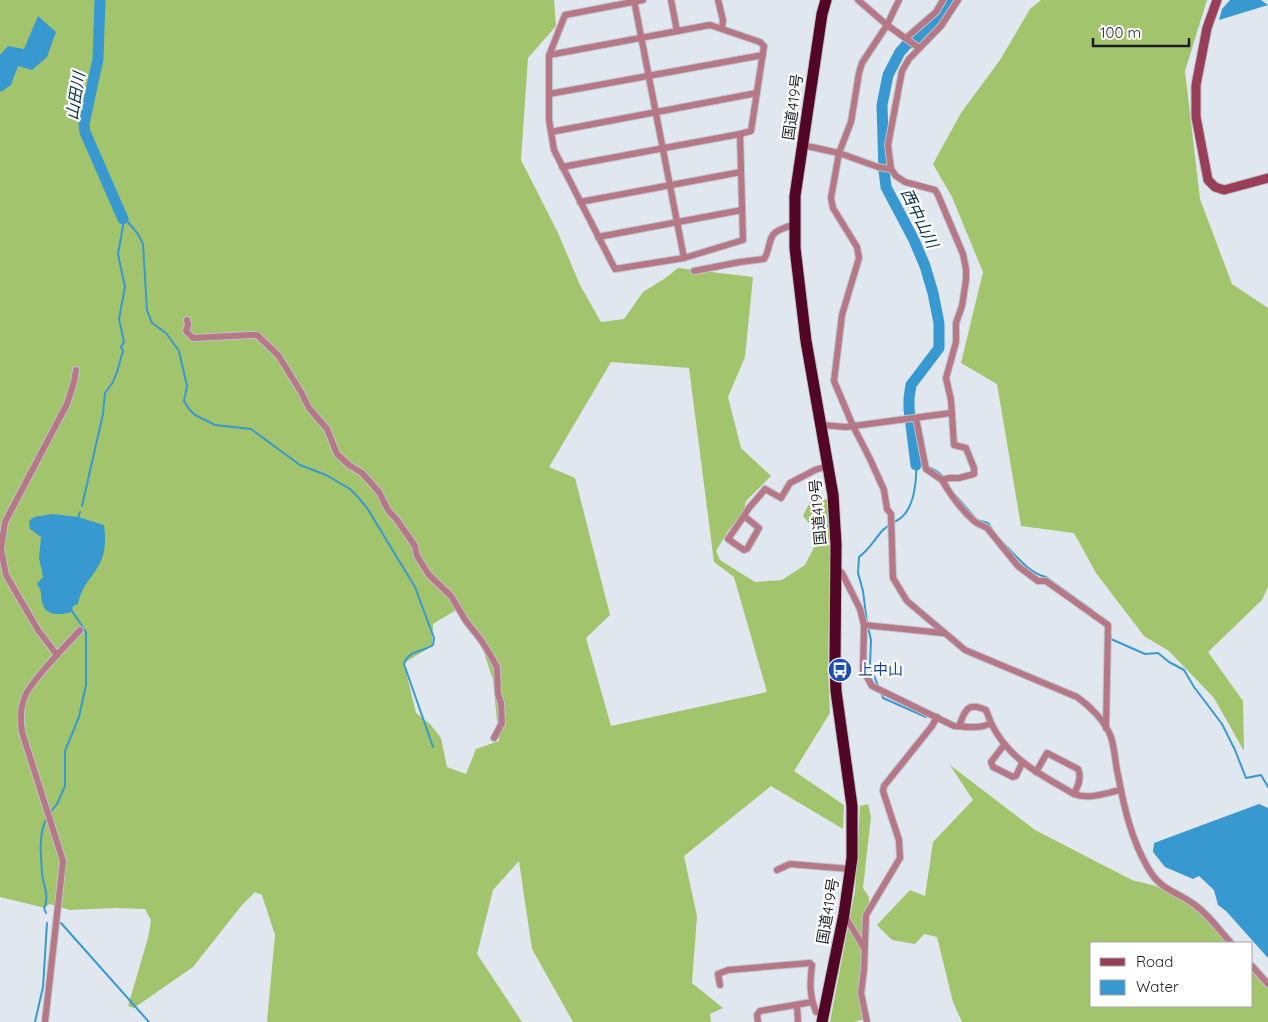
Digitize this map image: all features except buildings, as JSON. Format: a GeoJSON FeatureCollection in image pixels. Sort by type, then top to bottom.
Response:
{"type":"FeatureCollection","features":[{"type":"Feature","properties":{"kind":"highway","name":"国道419号"},"geometry":{"type":"LineString","coordinates":[[823,1017],[844,914],[850,869],[852,806],[837,704],[836,568],[833,495],[802,310],[795,248],[796,196],[802,145],[822,14],[826,0]]}},
{"type":"Feature","properties":{"kind":"street"},"geometry":{"type":"LineString","coordinates":[[643,0],[566,15],[550,55],[548,120],[554,150],[614,269],[684,258],[743,240],[740,134]]}},
{"type":"Feature","properties":{"kind":"street"},"geometry":{"type":"LineString","coordinates":[[671,0],[677,31]]}},
{"type":"Feature","properties":{"kind":"street"},"geometry":{"type":"LineString","coordinates":[[718,0],[723,20],[722,29]]}},
{"type":"Feature","properties":{"kind":"street"},"geometry":{"type":"LineString","coordinates":[[858,0],[886,25],[920,48]]}},
{"type":"Feature","properties":{"kind":"street"},"geometry":{"type":"LineString","coordinates":[[899,0],[862,63],[851,122],[839,154],[831,198],[833,208],[857,247],[859,258],[842,315],[834,381],[884,490],[887,509],[891,514],[895,583],[907,601],[965,650],[1077,697],[1088,705],[1106,728],[1111,738],[1120,790],[1136,846],[1156,882],[1195,904],[1231,942]]}},
{"type":"Feature","properties":{"kind":"street"},"geometry":{"type":"LineString","coordinates":[[908,39],[936,12],[943,0]]}},
{"type":"Feature","properties":{"kind":"street"},"geometry":{"type":"LineString","coordinates":[[942,480],[974,474],[974,468],[966,448],[954,445],[951,400],[946,378],[956,342],[956,323],[962,306],[966,269],[963,254],[935,190],[905,182],[896,176],[890,168],[888,145],[902,71],[906,64],[941,26],[958,0]]}},
{"type":"Feature","properties":{"kind":"street"},"geometry":{"type":"LineString","coordinates":[[1217,0],[1207,28],[1196,85],[1196,117],[1208,180],[1215,187],[1224,190],[1268,178]]}},
{"type":"Feature","properties":{"kind":"street"},"geometry":{"type":"LineString","coordinates":[[634,1],[684,258]]}},
{"type":"Feature","properties":{"kind":"street"},"geometry":{"type":"LineString","coordinates":[[550,55],[710,25],[760,42],[764,46],[751,132],[562,167]]}},
{"type":"Feature","properties":{"kind":"street"},"geometry":{"type":"LineString","coordinates":[[549,94],[763,55]]}},
{"type":"Feature","properties":{"kind":"street"},"geometry":{"type":"LineString","coordinates":[[551,132],[757,93]]}},
{"type":"Feature","properties":{"kind":"street"},"geometry":{"type":"LineString","coordinates":[[802,145],[839,154],[878,167],[890,168]]}},
{"type":"Feature","properties":{"kind":"street"},"geometry":{"type":"LineString","coordinates":[[580,202],[741,172]]}},
{"type":"Feature","properties":{"kind":"street"},"geometry":{"type":"LineString","coordinates":[[598,237],[742,210]]}},
{"type":"Feature","properties":{"kind":"street"},"geometry":{"type":"LineString","coordinates":[[694,272],[764,259],[768,254],[773,235],[796,224]]}},
{"type":"Feature","properties":{"kind":"street"},"geometry":{"type":"LineString","coordinates":[[187,320],[186,331],[193,338],[257,335],[265,341],[278,355],[315,418],[327,429],[337,454],[362,473],[379,492],[388,510],[415,546],[417,556],[429,575],[451,596],[497,666],[502,722],[494,738]]}},
{"type":"Feature","properties":{"kind":"street"},"geometry":{"type":"LineString","coordinates":[[57,655],[38,630],[6,575],[1,549],[5,522],[66,404],[76,370]]}},
{"type":"Feature","properties":{"kind":"street"},"geometry":{"type":"LineString","coordinates":[[821,425],[846,427],[951,413]]}},
{"type":"Feature","properties":{"kind":"street"},"geometry":{"type":"LineString","coordinates":[[915,418],[926,469],[942,480],[946,488],[976,523],[988,529],[1018,566],[1038,581],[1046,581],[1108,625],[1106,728]]}},
{"type":"Feature","properties":{"kind":"street"},"geometry":{"type":"LineString","coordinates":[[744,516],[759,528],[747,549],[744,550],[728,539],[744,516],[749,505],[759,497],[764,489],[781,498],[790,483],[815,470],[828,466]]}},
{"type":"Feature","properties":{"kind":"street"},"geometry":{"type":"LineString","coordinates":[[836,568],[842,573],[854,593],[860,609],[864,625],[864,670],[872,686],[937,717],[945,723],[967,727],[991,723]]}},
{"type":"Feature","properties":{"kind":"street"},"geometry":{"type":"LineString","coordinates":[[864,625],[944,633]]}},
{"type":"Feature","properties":{"kind":"street"},"geometry":{"type":"LineString","coordinates":[[45,1022],[62,861],[22,732],[20,718],[26,694],[80,630]]}},
{"type":"Feature","properties":{"kind":"street"},"geometry":{"type":"LineString","coordinates":[[959,726],[968,708],[973,706],[986,710],[1004,745],[1022,763],[1036,772],[1082,797],[1120,790]]}},
{"type":"Feature","properties":{"kind":"street"},"geometry":{"type":"LineString","coordinates":[[867,1022],[861,993],[864,970],[866,914],[900,858],[899,840],[883,791],[884,786],[932,726],[937,717]]}},
{"type":"Feature","properties":{"kind":"street"},"geometry":{"type":"LineString","coordinates":[[1004,745],[992,762],[993,768],[1013,777],[1016,776],[1022,763]]}},
{"type":"Feature","properties":{"kind":"street"},"geometry":{"type":"LineString","coordinates":[[1036,772],[1047,753],[1078,769],[1080,772],[1079,784],[1074,794]]}},
{"type":"Feature","properties":{"kind":"street"},"geometry":{"type":"LineString","coordinates":[[777,870],[790,864],[850,869]]}},
{"type":"Feature","properties":{"kind":"street"},"geometry":{"type":"LineString","coordinates":[[844,914],[864,949]]}},
{"type":"Feature","properties":{"kind":"street"},"geometry":{"type":"LineString","coordinates":[[720,984],[718,974],[728,970],[810,963],[812,965],[810,992],[812,1002],[816,1012],[823,1017]]}},
{"type":"Feature","properties":{"kind":"street"},"geometry":{"type":"LineString","coordinates":[[1253,967],[1268,984]]}},
{"type":"Feature","properties":{"kind":"street"},"geometry":{"type":"LineString","coordinates":[[758,1022],[757,1015],[760,1011],[798,1006],[812,1002]]}},
{"type":"Feature","properties":{"kind":"street"},"geometry":{"type":"LineString","coordinates":[[798,1006],[798,1022]]}},
{"type":"Feature","properties":{"kind":"green space"},"geometry":{"type":"Polygon","coordinates":[[[0,0],[554,0],[556,26],[528,58],[521,160],[558,233],[580,285],[601,322],[624,319],[643,292],[678,268],[753,277],[745,357],[728,397],[741,448],[771,476],[746,501],[744,511],[728,531],[716,551],[720,560],[755,582],[782,580],[805,565],[820,536],[803,516],[813,496],[831,501],[828,671],[830,713],[794,771],[844,805],[843,829],[771,786],[684,856],[697,916],[692,983],[723,1008],[710,1014],[711,1022],[573,1022],[532,949],[519,861],[493,890],[477,954],[522,1022],[267,1022],[275,935],[262,895],[255,892],[242,905],[193,967],[134,1008],[128,1006],[148,938],[151,920],[145,909],[70,910],[49,904],[45,908],[0,897],[0,0]],[[611,362],[549,467],[575,478],[610,615],[586,638],[611,726],[767,692],[734,577],[714,562],[689,368],[611,362]],[[456,610],[433,624],[432,646],[404,663],[416,713],[430,724],[441,738],[447,767],[466,774],[476,749],[499,741],[493,680],[481,643],[456,610]]]}},
{"type":"Feature","properties":{"kind":"green space"},"geometry":{"type":"Polygon","coordinates":[[[1041,0],[1207,0],[1185,71],[1200,199],[1232,284],[1268,308],[1268,587],[1262,600],[1208,652],[1243,701],[1244,751],[1214,698],[1169,651],[1144,636],[1096,573],[1074,533],[1021,526],[997,384],[961,363],[983,272],[952,197],[933,164],[961,113],[1000,60],[1030,9],[1041,0]]]}},
{"type":"Feature","properties":{"kind":"green space"},"geometry":{"type":"Polygon","coordinates":[[[950,765],[1035,830],[1132,880],[1156,886],[1194,907],[1227,942],[1090,942],[1090,1007],[1253,1007],[1253,969],[1268,985],[1268,1022],[962,1022],[953,1002],[937,937],[924,934],[915,944],[892,940],[877,925],[910,890],[925,896],[933,842],[973,800],[950,765]]]}},
{"type":"Feature","properties":{"kind":"green space"},"geometry":{"type":"Polygon","coordinates":[[[868,804],[871,817],[863,888],[869,897],[864,1019],[854,1022],[830,1022],[855,891],[860,806],[868,804]]]}},
{"type":"Feature","properties":{"kind":"water"},"geometry":{"type":"Polygon","coordinates":[[[1230,0],[1261,0],[1268,5],[1219,20],[1222,9],[1230,0]]]}},
{"type":"Feature","properties":{"kind":"water"},"geometry":{"type":"Polygon","coordinates":[[[38,16],[56,32],[47,57],[32,70],[18,66],[11,85],[1,92],[0,55],[8,46],[24,49],[38,16]]]}},
{"type":"Feature","properties":{"kind":"water"},"geometry":{"type":"Polygon","coordinates":[[[53,514],[78,517],[104,525],[105,531],[102,559],[83,589],[78,604],[73,606],[72,612],[63,614],[50,613],[44,607],[41,599],[41,591],[37,584],[43,577],[39,558],[41,537],[30,529],[29,521],[34,517],[53,514]]]}},
{"type":"Feature","properties":{"kind":"water"},"geometry":{"type":"Polygon","coordinates":[[[1259,804],[1268,808],[1268,958],[1226,911],[1218,905],[1214,890],[1199,876],[1193,879],[1165,867],[1153,852],[1154,843],[1259,804]]]}},
{"type":"Feature","properties":{"kind":"waterway","name":"山田川"},"geometry":{"type":"LineString","coordinates":[[100,0],[98,59],[84,124],[85,132],[123,219]]}},
{"type":"Feature","properties":{"kind":"waterway","name":"西中山川"},"geometry":{"type":"LineString","coordinates":[[916,465],[909,409],[911,385],[939,348],[939,323],[925,266],[914,240],[886,187],[882,105],[888,75],[900,52],[907,44],[916,41],[928,30],[952,0]]}},
{"type":"Feature","properties":{"kind":"waterway"},"geometry":{"type":"LineString","coordinates":[[123,219],[138,234],[143,244],[147,310],[152,323],[166,333],[179,351],[187,386],[184,401],[189,409],[195,415],[215,425],[251,429],[300,465],[326,475],[350,489],[367,508],[415,587],[434,638],[433,645],[412,654],[406,659],[404,664],[433,747]]}},
{"type":"Feature","properties":{"kind":"waterway"},"geometry":{"type":"LineString","coordinates":[[82,506],[103,414],[105,393],[113,382],[123,351],[121,347],[124,342],[119,319],[125,287],[118,254],[123,219]]}},
{"type":"Feature","properties":{"kind":"waterway"},"geometry":{"type":"LineString","coordinates":[[867,623],[863,591],[858,573],[859,557],[884,529],[902,517],[906,512],[914,493],[916,465],[926,466],[936,471],[944,478],[949,487]]}},
{"type":"Feature","properties":{"kind":"waterway"},"geometry":{"type":"LineString","coordinates":[[956,496],[977,520],[988,523],[992,529]]}},
{"type":"Feature","properties":{"kind":"waterway"},"geometry":{"type":"LineString","coordinates":[[78,518],[80,512]]}},
{"type":"Feature","properties":{"kind":"waterway"},"geometry":{"type":"LineString","coordinates":[[1003,543],[1028,568],[1046,577],[1092,610]]}},
{"type":"Feature","properties":{"kind":"waterway"},"geometry":{"type":"LineString","coordinates":[[49,814],[57,804],[65,786],[65,751],[79,717],[86,685],[86,632],[72,611]]}},
{"type":"Feature","properties":{"kind":"waterway"},"geometry":{"type":"LineString","coordinates":[[868,627],[871,640],[870,665],[878,686]]}},
{"type":"Feature","properties":{"kind":"waterway"},"geometry":{"type":"LineString","coordinates":[[1111,636],[1111,639],[1145,654],[1158,653],[1169,662],[1184,670],[1194,687],[1222,724],[1246,778],[1261,775],[1268,787]]}},
{"type":"Feature","properties":{"kind":"waterway"},"geometry":{"type":"LineString","coordinates":[[881,692],[883,698],[926,717]]}},
{"type":"Feature","properties":{"kind":"waterway"},"geometry":{"type":"LineString","coordinates":[[46,913],[44,908],[46,895],[42,873],[41,845],[42,831],[47,818]]}},
{"type":"Feature","properties":{"kind":"waterway"},"geometry":{"type":"LineString","coordinates":[[35,1022],[43,987],[47,923]]}},
{"type":"Feature","properties":{"kind":"waterway"},"geometry":{"type":"LineString","coordinates":[[61,923],[149,1022]]}},
{"type":"Feature","properties":{"kind":"place","name":"上中山"},"geometry":{"type":"Point","coordinates":[840,670]}}]}
